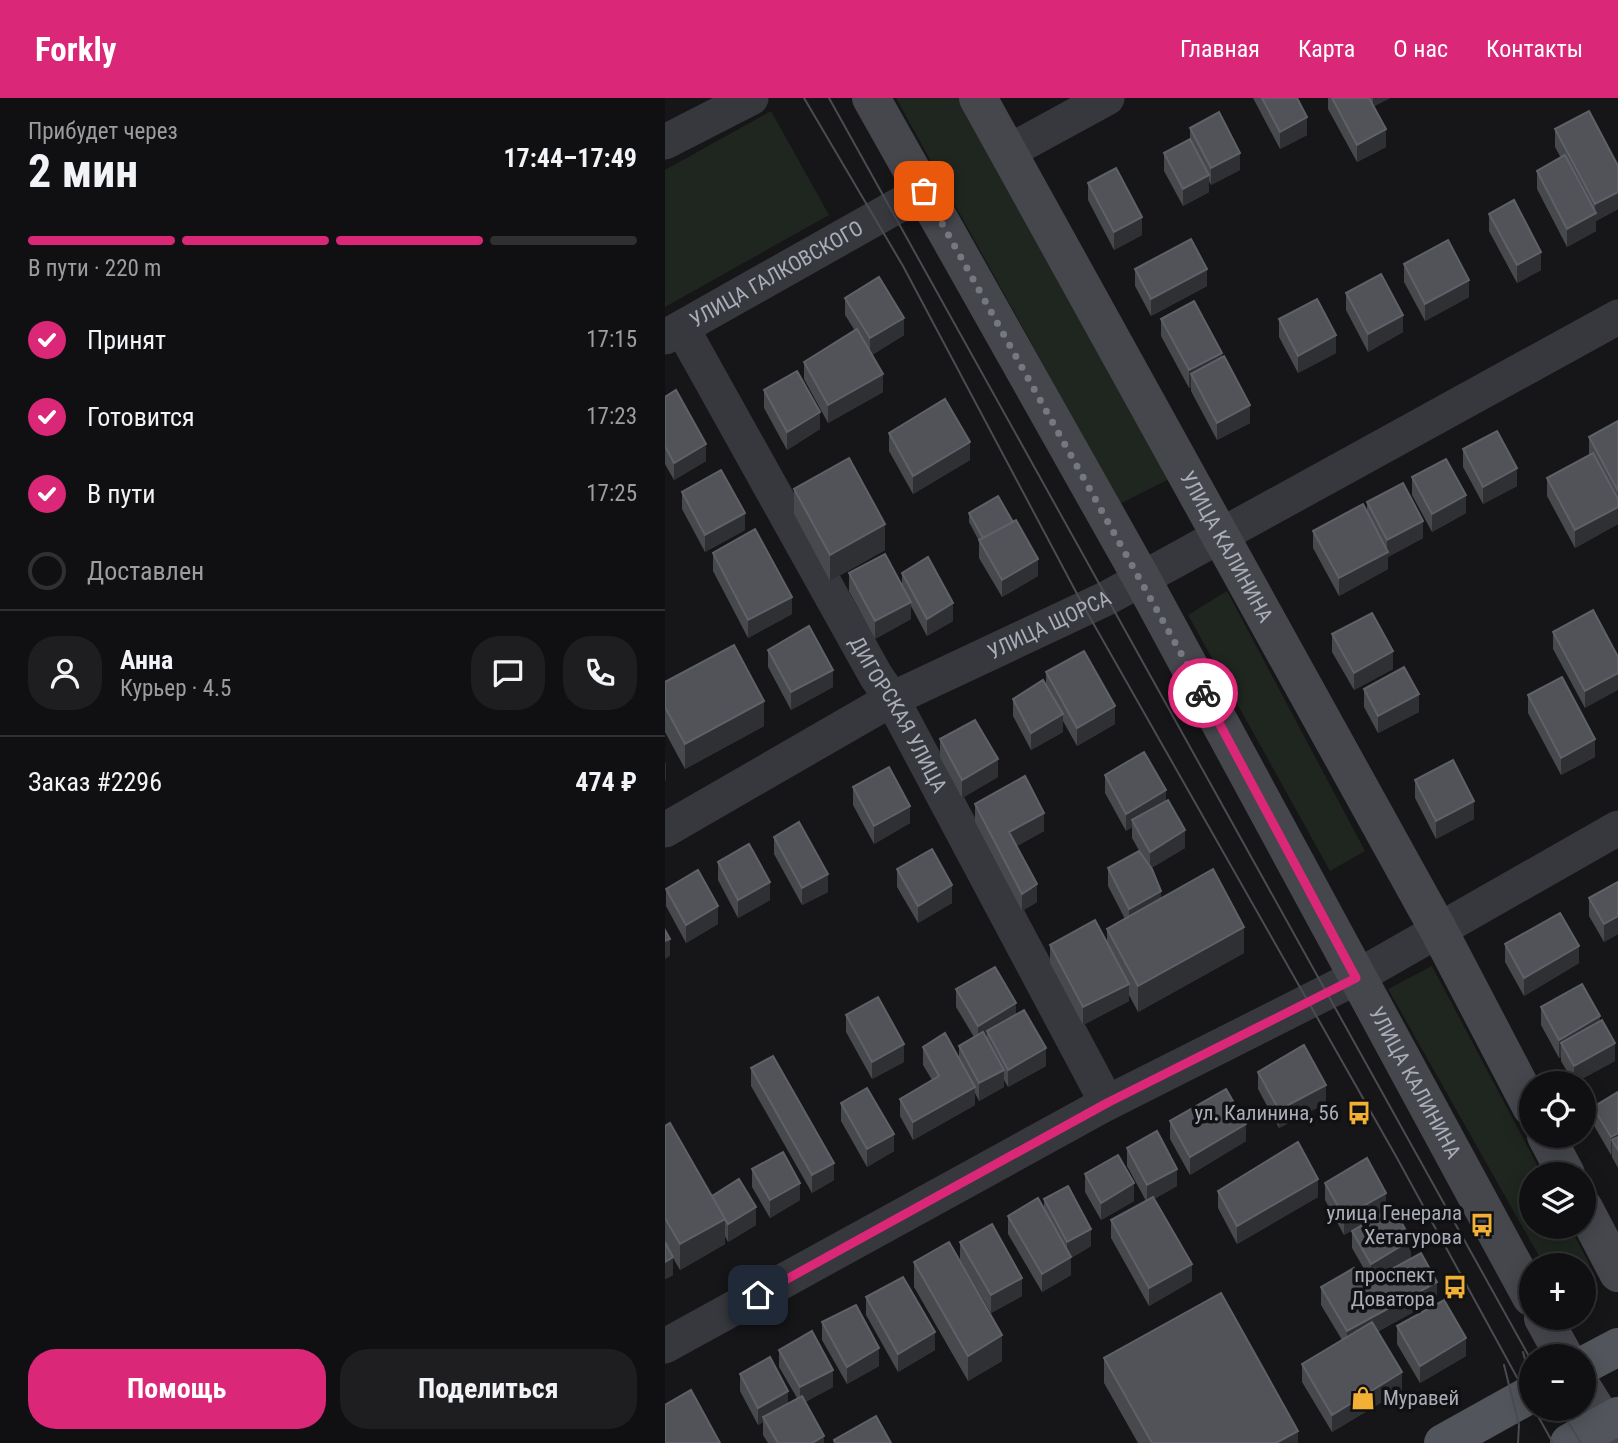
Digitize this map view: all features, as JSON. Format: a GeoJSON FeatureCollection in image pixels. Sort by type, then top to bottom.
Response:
{"type":"FeatureCollection","features":[{"type":"Feature","properties":{"kind":"main road","name":"УЛИЦА КАЛИНИНА"},"geometry":{"type":"LineString","coordinates":[[871,98],[1142,579],[1519,1275]]}},
{"type":"Feature","properties":{"kind":"main road","name":"УЛИЦА КАЛИНИНА"},"geometry":{"type":"LineString","coordinates":[[978,98],[1223,536],[1439,930],[1519,1084]]}},
{"type":"Feature","properties":{"kind":"main road"},"geometry":{"type":"LineString","coordinates":[[1596,1231],[1618,1273]]}},
{"type":"Feature","properties":{"kind":"main road"},"geometry":{"type":"LineString","coordinates":[[1596,1359],[1618,1347]]}},
{"type":"Feature","properties":{"kind":"main road"},"geometry":{"type":"LineString","coordinates":[[1443,1443],[1519,1401]]}},
{"type":"Feature","properties":{"kind":"main road"},"geometry":{"type":"LineString","coordinates":[[1569,1443],[1613,1427],[1596,1405]]}},
{"type":"Feature","properties":{"kind":"street"},"geometry":{"type":"LineString","coordinates":[[665,142],[751,98]]}},
{"type":"Feature","properties":{"kind":"street"},"geometry":{"type":"LineString","coordinates":[[1008,152],[1107,98]]}},
{"type":"Feature","properties":{"kind":"street","name":"УЛИЦА ГАЛКОВСКОГО"},"geometry":{"type":"LineString","coordinates":[[673,333],[924,191]]}},
{"type":"Feature","properties":{"kind":"street","name":"УЛИЦА ЩОРСА"},"geometry":{"type":"LineString","coordinates":[[665,830],[892,699],[1142,579],[1618,317]]}},
{"type":"Feature","properties":{"kind":"street","name":"ДИГОРСКАЯ УЛИЦА"},"geometry":{"type":"LineString","coordinates":[[673,333],[876,677],[892,699],[1107,1103]]}},
{"type":"Feature","properties":{"kind":"street"},"geometry":{"type":"LineString","coordinates":[[665,1346],[1107,1103],[1356,978],[1618,828]]}},
{"type":"Feature","properties":{"kind":"shaded area"},"geometry":{"type":"Polygon","coordinates":[[[896,98],[961,98],[1171,478],[1120,504],[896,98]]]}},
{"type":"Feature","properties":{"kind":"shaded area"},"geometry":{"type":"Polygon","coordinates":[[[771,111],[829,215],[665,307],[665,170],[771,111]]]}},
{"type":"Feature","properties":{"kind":"shaded area"},"geometry":{"type":"Polygon","coordinates":[[[1227,591],[1365,851],[1330,871],[1188,615],[1227,591]]]}},
{"type":"Feature","properties":{"kind":"shaded area"},"geometry":{"type":"Polygon","coordinates":[[[1432,966],[1519,1131],[1519,1148],[1528,1148],[1536,1162],[1519,1162],[1519,1221],[1388,989],[1432,966]]]}},
{"type":"Feature","properties":{"kind":"shaded area"},"geometry":{"type":"Polygon","coordinates":[[[1529,1239],[1576,1239],[1584,1253],[1537,1253],[1529,1239]]]}},
{"type":"Feature","properties":{"kind":"building"},"geometry":{"type":"Polygon","coordinates":[[[1262,98],[1297,98],[1307,117],[1280,132],[1262,98]]]}},
{"type":"Feature","properties":{"kind":"building"},"geometry":{"type":"Polygon","coordinates":[[[1332,98],[1369,98],[1386,129],[1357,145],[1332,98]]]}},
{"type":"Feature","properties":{"kind":"building"},"geometry":{"type":"Polygon","coordinates":[[[1589,111],[1618,166],[1618,192],[1595,204],[1555,129],[1589,111]]]}},
{"type":"Feature","properties":{"kind":"building"},"geometry":{"type":"Polygon","coordinates":[[[1219,112],[1240,153],[1211,168],[1190,128],[1219,112]]]}},
{"type":"Feature","properties":{"kind":"building"},"geometry":{"type":"Polygon","coordinates":[[[1190,139],[1209,175],[1183,189],[1164,153],[1190,139]]]}},
{"type":"Feature","properties":{"kind":"building"},"geometry":{"type":"Polygon","coordinates":[[[1565,155],[1596,213],[1567,229],[1537,171],[1565,155]]]}},
{"type":"Feature","properties":{"kind":"building"},"geometry":{"type":"Polygon","coordinates":[[[1116,168],[1142,217],[1114,232],[1088,183],[1116,168]]]}},
{"type":"Feature","properties":{"kind":"building"},"geometry":{"type":"Polygon","coordinates":[[[1514,200],[1541,252],[1517,265],[1489,214],[1514,200]]]}},
{"type":"Feature","properties":{"kind":"building"},"geometry":{"type":"Polygon","coordinates":[[[1191,239],[1207,269],[1151,299],[1135,269],[1191,239]]]}},
{"type":"Feature","properties":{"kind":"building"},"geometry":{"type":"Polygon","coordinates":[[[1448,240],[1469,280],[1425,304],[1404,264],[1448,240]]]}},
{"type":"Feature","properties":{"kind":"building"},"geometry":{"type":"Polygon","coordinates":[[[1381,274],[1403,315],[1368,334],[1346,293],[1381,274]]]}},
{"type":"Feature","properties":{"kind":"building"},"geometry":{"type":"Polygon","coordinates":[[[879,277],[904,318],[870,338],[845,298],[879,277]]]}},
{"type":"Feature","properties":{"kind":"building"},"geometry":{"type":"Polygon","coordinates":[[[1317,299],[1336,335],[1298,356],[1279,319],[1317,299]]]}},
{"type":"Feature","properties":{"kind":"building"},"geometry":{"type":"Polygon","coordinates":[[[1194,301],[1222,353],[1189,370],[1161,319],[1194,301]]]}},
{"type":"Feature","properties":{"kind":"building"},"geometry":{"type":"Polygon","coordinates":[[[857,329],[883,374],[828,405],[804,362],[857,329]]]}},
{"type":"Feature","properties":{"kind":"building"},"geometry":{"type":"Polygon","coordinates":[[[1224,356],[1250,405],[1217,423],[1191,374],[1224,356]]]}},
{"type":"Feature","properties":{"kind":"building"},"geometry":{"type":"Polygon","coordinates":[[[797,371],[820,412],[787,432],[764,390],[797,371]]]}},
{"type":"Feature","properties":{"kind":"building"},"geometry":{"type":"Polygon","coordinates":[[[676,390],[706,444],[674,463],[665,446],[665,397],[676,390]]]}},
{"type":"Feature","properties":{"kind":"building"},"geometry":{"type":"Polygon","coordinates":[[[945,399],[970,442],[913,476],[889,433],[945,399]]]}},
{"type":"Feature","properties":{"kind":"building"},"geometry":{"type":"Polygon","coordinates":[[[1618,421],[1618,491],[1589,437],[1618,421]]]}},
{"type":"Feature","properties":{"kind":"building"},"geometry":{"type":"Polygon","coordinates":[[[1497,431],[1517,468],[1483,487],[1463,449],[1497,431]]]}},
{"type":"Feature","properties":{"kind":"building"},"geometry":{"type":"Polygon","coordinates":[[[1593,453],[1618,499],[1618,507],[1575,530],[1547,478],[1593,453]]]}},
{"type":"Feature","properties":{"kind":"building"},"geometry":{"type":"Polygon","coordinates":[[[849,458],[885,524],[830,555],[794,489],[849,458]]]}},
{"type":"Feature","properties":{"kind":"building"},"geometry":{"type":"Polygon","coordinates":[[[1446,459],[1466,495],[1432,514],[1412,477],[1446,459]]]}},
{"type":"Feature","properties":{"kind":"building"},"geometry":{"type":"Polygon","coordinates":[[[721,470],[745,513],[705,535],[682,492],[721,470]]]}},
{"type":"Feature","properties":{"kind":"building"},"geometry":{"type":"Polygon","coordinates":[[[1403,483],[1423,521],[1387,540],[1367,502],[1403,483]]]}},
{"type":"Feature","properties":{"kind":"building"},"geometry":{"type":"Polygon","coordinates":[[[998,496],[1013,522],[983,538],[969,513],[998,496]]]}},
{"type":"Feature","properties":{"kind":"building"},"geometry":{"type":"Polygon","coordinates":[[[1363,504],[1388,552],[1339,578],[1313,531],[1363,504]]]}},
{"type":"Feature","properties":{"kind":"building"},"geometry":{"type":"Polygon","coordinates":[[[1016,520],[1038,559],[1002,580],[979,540],[1016,520]]]}},
{"type":"Feature","properties":{"kind":"building"},"geometry":{"type":"Polygon","coordinates":[[[755,529],[792,597],[748,620],[713,553],[755,529]]]}},
{"type":"Feature","properties":{"kind":"building"},"geometry":{"type":"Polygon","coordinates":[[[885,554],[911,602],[875,621],[849,573],[885,554]]]}},
{"type":"Feature","properties":{"kind":"building"},"geometry":{"type":"Polygon","coordinates":[[[928,557],[953,603],[927,619],[902,573],[928,557]]]}},
{"type":"Feature","properties":{"kind":"building"},"geometry":{"type":"Polygon","coordinates":[[[1593,610],[1618,657],[1618,673],[1585,691],[1553,632],[1593,610]]]}},
{"type":"Feature","properties":{"kind":"building"},"geometry":{"type":"Polygon","coordinates":[[[1372,613],[1393,651],[1354,673],[1332,634],[1372,613]]]}},
{"type":"Feature","properties":{"kind":"building"},"geometry":{"type":"Polygon","coordinates":[[[809,626],[833,670],[791,692],[768,650],[809,626]]]}},
{"type":"Feature","properties":{"kind":"building"},"geometry":{"type":"Polygon","coordinates":[[[734,645],[764,701],[685,744],[665,707],[665,682],[734,645]]]}},
{"type":"Feature","properties":{"kind":"building"},"geometry":{"type":"Polygon","coordinates":[[[1084,651],[1115,706],[1077,728],[1046,672],[1084,651]]]}},
{"type":"Feature","properties":{"kind":"building"},"geometry":{"type":"Polygon","coordinates":[[[1404,667],[1419,694],[1378,716],[1364,689],[1404,667]]]}},
{"type":"Feature","properties":{"kind":"building"},"geometry":{"type":"Polygon","coordinates":[[[1562,677],[1595,739],[1561,758],[1528,695],[1562,677]]]}},
{"type":"Feature","properties":{"kind":"building"},"geometry":{"type":"Polygon","coordinates":[[[1043,680],[1063,714],[1031,733],[1013,699],[1043,680]]]}},
{"type":"Feature","properties":{"kind":"building"},"geometry":{"type":"Polygon","coordinates":[[[975,720],[998,759],[962,780],[940,739],[975,720]]]}},
{"type":"Feature","properties":{"kind":"building"},"geometry":{"type":"Polygon","coordinates":[[[1144,752],[1166,790],[1126,814],[1105,775],[1144,752]]]}},
{"type":"Feature","properties":{"kind":"building"},"geometry":{"type":"Polygon","coordinates":[[[1453,760],[1474,801],[1436,821],[1415,780],[1453,760]]]}},
{"type":"Feature","properties":{"kind":"building"},"geometry":{"type":"Polygon","coordinates":[[[889,767],[910,806],[874,826],[853,787],[889,767]]]}},
{"type":"Feature","properties":{"kind":"building"},"geometry":{"type":"Polygon","coordinates":[[[1025,776],[1044,813],[1009,832],[1037,884],[1022,894],[975,804],[1025,776]]]}},
{"type":"Feature","properties":{"kind":"building"},"geometry":{"type":"Polygon","coordinates":[[[1168,800],[1185,830],[1150,852],[1132,820],[1168,800]]]}},
{"type":"Feature","properties":{"kind":"building"},"geometry":{"type":"Polygon","coordinates":[[[799,822],[828,874],[802,888],[774,837],[799,822]]]}},
{"type":"Feature","properties":{"kind":"building"},"geometry":{"type":"Polygon","coordinates":[[[749,844],[770,882],[738,900],[718,862],[749,844]]]}},
{"type":"Feature","properties":{"kind":"building"},"geometry":{"type":"Polygon","coordinates":[[[932,849],[952,885],[918,906],[897,869],[932,849]]]}},
{"type":"Feature","properties":{"kind":"building"},"geometry":{"type":"Polygon","coordinates":[[[1139,851],[1152,869],[1161,891],[1129,909],[1108,868],[1139,851]]]}},
{"type":"Feature","properties":{"kind":"building"},"geometry":{"type":"Polygon","coordinates":[[[1213,869],[1244,927],[1138,986],[1107,929],[1213,869]]]}},
{"type":"Feature","properties":{"kind":"building"},"geometry":{"type":"Polygon","coordinates":[[[698,870],[718,906],[686,925],[666,889],[698,870]]]}},
{"type":"Feature","properties":{"kind":"building"},"geometry":{"type":"Polygon","coordinates":[[[1618,882],[1618,916],[1604,924],[1589,898],[1618,882]]]}},
{"type":"Feature","properties":{"kind":"building"},"geometry":{"type":"Polygon","coordinates":[[[1560,913],[1579,946],[1524,978],[1505,944],[1560,913]]]}},
{"type":"Feature","properties":{"kind":"building"},"geometry":{"type":"Polygon","coordinates":[[[1095,920],[1129,984],[1083,1007],[1050,945],[1095,920]]]}},
{"type":"Feature","properties":{"kind":"building"},"geometry":{"type":"Polygon","coordinates":[[[995,967],[1016,1003],[978,1026],[956,989],[995,967]]]}},
{"type":"Feature","properties":{"kind":"building"},"geometry":{"type":"Polygon","coordinates":[[[1582,984],[1600,1016],[1559,1040],[1541,1007],[1582,984]]]}},
{"type":"Feature","properties":{"kind":"building"},"geometry":{"type":"Polygon","coordinates":[[[878,997],[904,1044],[872,1062],[846,1015],[878,997]]]}},
{"type":"Feature","properties":{"kind":"building"},"geometry":{"type":"Polygon","coordinates":[[[1024,1010],[1046,1048],[1008,1070],[987,1031],[1024,1010]]]}},
{"type":"Feature","properties":{"kind":"building"},"geometry":{"type":"Polygon","coordinates":[[[1602,1020],[1615,1043],[1574,1066],[1561,1043],[1602,1020]]]}},
{"type":"Feature","properties":{"kind":"building"},"geometry":{"type":"Polygon","coordinates":[[[983,1032],[1004,1070],[979,1083],[959,1046],[983,1032]]]}},
{"type":"Feature","properties":{"kind":"building"},"geometry":{"type":"Polygon","coordinates":[[[945,1033],[975,1087],[913,1122],[900,1099],[939,1076],[923,1047],[945,1033]]]}},
{"type":"Feature","properties":{"kind":"building"},"geometry":{"type":"Polygon","coordinates":[[[1304,1045],[1326,1085],[1279,1110],[1258,1072],[1304,1045]]]}},
{"type":"Feature","properties":{"kind":"building"},"geometry":{"type":"Polygon","coordinates":[[[773,1056],[834,1163],[812,1175],[751,1068],[773,1056]]]}},
{"type":"Feature","properties":{"kind":"building"},"geometry":{"type":"Polygon","coordinates":[[[867,1088],[894,1134],[867,1149],[841,1103],[867,1088]]]}},
{"type":"Feature","properties":{"kind":"building"},"geometry":{"type":"Polygon","coordinates":[[[1226,1089],[1246,1124],[1190,1157],[1170,1121],[1226,1089]]]}},
{"type":"Feature","properties":{"kind":"building"},"geometry":{"type":"Polygon","coordinates":[[[1618,1092],[1618,1133],[1611,1137],[1596,1112],[1596,1105],[1618,1092]]]}},
{"type":"Feature","properties":{"kind":"building"},"geometry":{"type":"Polygon","coordinates":[[[670,1123],[725,1219],[680,1244],[665,1218],[665,1126],[670,1123]]]}},
{"type":"Feature","properties":{"kind":"building"},"geometry":{"type":"Polygon","coordinates":[[[1157,1131],[1177,1169],[1147,1185],[1127,1148],[1157,1131]]]}},
{"type":"Feature","properties":{"kind":"building"},"geometry":{"type":"Polygon","coordinates":[[[1618,1137],[1618,1150],[1612,1140],[1618,1137]]]}},
{"type":"Feature","properties":{"kind":"building"},"geometry":{"type":"Polygon","coordinates":[[[1298,1142],[1318,1179],[1237,1226],[1218,1191],[1298,1142]]]}},
{"type":"Feature","properties":{"kind":"building"},"geometry":{"type":"Polygon","coordinates":[[[783,1152],[800,1183],[770,1200],[752,1169],[783,1152]]]}},
{"type":"Feature","properties":{"kind":"building"},"geometry":{"type":"Polygon","coordinates":[[[1118,1155],[1134,1183],[1101,1203],[1085,1174],[1118,1155]]]}},
{"type":"Feature","properties":{"kind":"building"},"geometry":{"type":"Polygon","coordinates":[[[1367,1158],[1386,1193],[1344,1217],[1325,1183],[1367,1158]]]}},
{"type":"Feature","properties":{"kind":"building"},"geometry":{"type":"Polygon","coordinates":[[[739,1179],[756,1207],[728,1224],[712,1196],[739,1179]]]}},
{"type":"Feature","properties":{"kind":"building"},"geometry":{"type":"Polygon","coordinates":[[[1068,1186],[1091,1229],[1067,1242],[1044,1199],[1068,1186]]]}},
{"type":"Feature","properties":{"kind":"building"},"geometry":{"type":"Polygon","coordinates":[[[1153,1197],[1192,1264],[1149,1288],[1111,1220],[1153,1197]]]}},
{"type":"Feature","properties":{"kind":"building"},"geometry":{"type":"Polygon","coordinates":[[[1038,1198],[1071,1257],[1042,1274],[1008,1216],[1038,1198]]]}},
{"type":"Feature","properties":{"kind":"building"},"geometry":{"type":"Polygon","coordinates":[[[1393,1207],[1411,1240],[1371,1264],[1352,1231],[1393,1207]]]}},
{"type":"Feature","properties":{"kind":"building"},"geometry":{"type":"Polygon","coordinates":[[[992,1224],[1022,1278],[991,1295],[960,1242],[992,1224]]]}},
{"type":"Feature","properties":{"kind":"building"},"geometry":{"type":"Polygon","coordinates":[[[665,1242],[673,1257],[665,1262],[665,1242]]]}},
{"type":"Feature","properties":{"kind":"building"},"geometry":{"type":"Polygon","coordinates":[[[949,1242],[1002,1335],[968,1356],[914,1262],[949,1242]]]}},
{"type":"Feature","properties":{"kind":"building"},"geometry":{"type":"Polygon","coordinates":[[[1421,1253],[1437,1282],[1347,1331],[1321,1287],[1354,1268],[1363,1285],[1421,1253]]]}},
{"type":"Feature","properties":{"kind":"building"},"geometry":{"type":"Polygon","coordinates":[[[903,1277],[935,1332],[898,1354],[866,1297],[903,1277]]]}},
{"type":"Feature","properties":{"kind":"building"},"geometry":{"type":"Polygon","coordinates":[[[1221,1293],[1298,1431],[1276,1443],[1152,1443],[1104,1358],[1221,1293]]]}},
{"type":"Feature","properties":{"kind":"building"},"geometry":{"type":"Polygon","coordinates":[[[1444,1300],[1466,1338],[1420,1366],[1397,1326],[1444,1300]]]}},
{"type":"Feature","properties":{"kind":"building"},"geometry":{"type":"Polygon","coordinates":[[[856,1305],[879,1348],[847,1367],[822,1322],[856,1305]]]}},
{"type":"Feature","properties":{"kind":"building"},"geometry":{"type":"Polygon","coordinates":[[[1372,1322],[1402,1372],[1332,1415],[1302,1364],[1372,1322]]]}},
{"type":"Feature","properties":{"kind":"building"},"geometry":{"type":"Polygon","coordinates":[[[812,1331],[833,1370],[800,1387],[779,1350],[812,1331]]]}},
{"type":"Feature","properties":{"kind":"building"},"geometry":{"type":"Polygon","coordinates":[[[770,1357],[788,1391],[758,1408],[740,1374],[770,1357]]]}},
{"type":"Feature","properties":{"kind":"building"},"geometry":{"type":"Polygon","coordinates":[[[691,1390],[720,1443],[665,1443],[665,1405],[691,1390]]]}},
{"type":"Feature","properties":{"kind":"building"},"geometry":{"type":"Polygon","coordinates":[[[802,1396],[824,1436],[812,1443],[778,1443],[763,1417],[802,1396]]]}},
{"type":"Feature","properties":{"kind":"building"},"geometry":{"type":"Polygon","coordinates":[[[876,1416],[891,1443],[835,1443],[834,1440],[876,1416]]]}},
{"type":"Feature","properties":{"kind":"tram line"},"geometry":{"type":"LineString","coordinates":[[804,98],[903,266],[1084,607],[1397,1158],[1519,1381]]}},
{"type":"Feature","properties":{"kind":"tram line"},"geometry":{"type":"LineString","coordinates":[[829,98],[1522,1344]]}},
{"type":"Feature","properties":{"kind":"tram line"},"geometry":{"type":"LineString","coordinates":[[1504,1365],[1519,1425],[1518,1443]]}},
{"type":"Feature","properties":{"kind":"tram line"},"geometry":{"type":"LineString","coordinates":[[1541,1421],[1553,1443]]}},
{"type":"Feature","properties":{"kind":"tram line"},"geometry":{"type":"LineString","coordinates":[[1567,1421],[1581,1443]]}},
{"type":"Feature","properties":{"kind":"way so far"},"geometry":{"type":"LineString","coordinates":[[924,191],[1203,693]]}},
{"type":"Feature","properties":{"kind":"place","name":"ул. Калинина, 56"},"geometry":{"type":"Point","coordinates":[1359,1113]}},
{"type":"Feature","properties":{"kind":"place","name":"улица Генерала Хетагурова"},"geometry":{"type":"Point","coordinates":[1482,1225]}},
{"type":"Feature","properties":{"kind":"place","name":"проспект Доватора"},"geometry":{"type":"Point","coordinates":[1455,1287]}},
{"type":"Feature","properties":{"kind":"place","name":"Муравей"},"geometry":{"type":"Point","coordinates":[1363,1398]}},
{"type":"Feature","properties":{"kind":"route"},"geometry":{"type":"LineString","coordinates":[[758,1295],[1107,1103],[1301,1003],[1356,978],[1203,693]]}}]}
